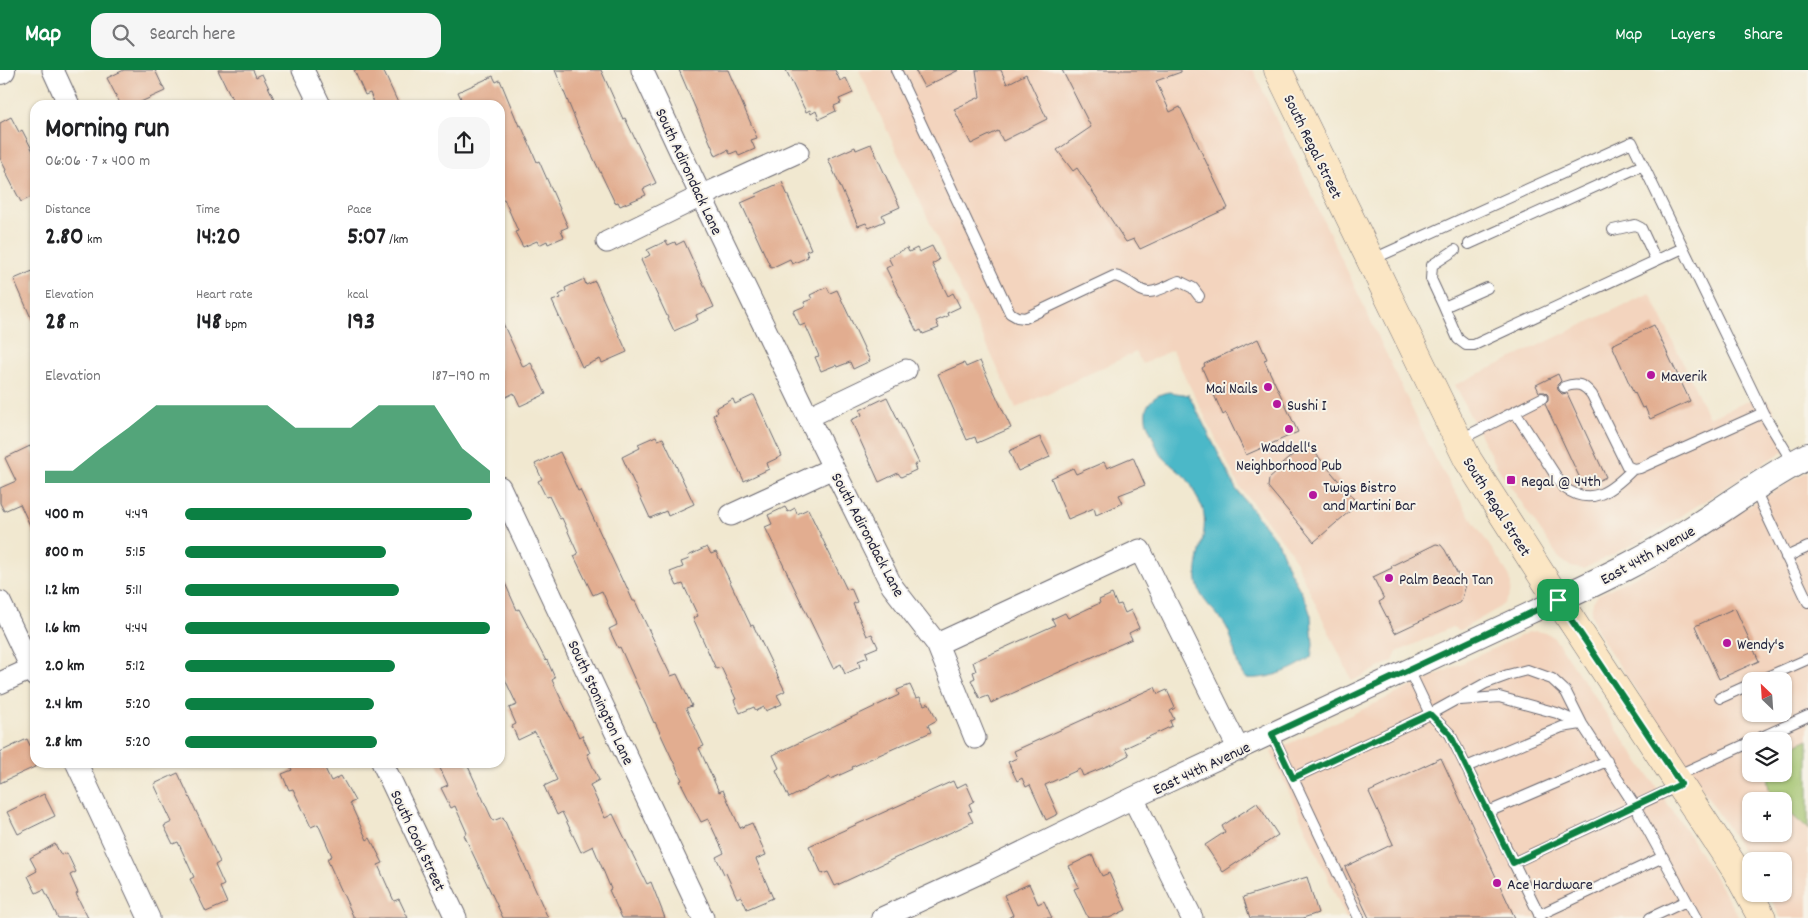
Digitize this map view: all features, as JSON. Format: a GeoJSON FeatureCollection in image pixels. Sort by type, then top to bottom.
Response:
{"type":"FeatureCollection","features":[{"type":"Feature","properties":{"kind":"main road","name":"South Regal Street"},"geometry":{"type":"LineString","coordinates":[[1278,70],[1468,460],[1736,870],[1762,918]]}},
{"type":"Feature","properties":{"kind":"street"},"geometry":{"type":"LineString","coordinates":[[53,70],[67,100]]}},
{"type":"Feature","properties":{"kind":"street"},"geometry":{"type":"LineString","coordinates":[[303,70],[318,100]]}},
{"type":"Feature","properties":{"kind":"street","name":"South Adirondack Lane"},"geometry":{"type":"LineString","coordinates":[[642,70],[808,417],[892,586],[937,644],[975,738]]}},
{"type":"Feature","properties":{"kind":"street"},"geometry":{"type":"LineString","coordinates":[[607,242],[701,196],[798,152]]}},
{"type":"Feature","properties":{"kind":"street"},"geometry":{"type":"LineString","coordinates":[[808,417],[906,370]]}},
{"type":"Feature","properties":{"kind":"street","name":"East 44th Avenue"},"geometry":{"type":"LineString","coordinates":[[882,918],[986,870],[1133,798],[1618,571],[1690,531],[1754,487],[1801,460]]}},
{"type":"Feature","properties":{"kind":"street"},"geometry":{"type":"LineString","coordinates":[[731,515],[834,468]]}},
{"type":"Feature","properties":{"kind":"street","name":"South Stonington Lane"},"geometry":{"type":"LineString","coordinates":[[505,498],[703,918]]}},
{"type":"Feature","properties":{"kind":"street"},"geometry":{"type":"LineString","coordinates":[[937,644],[1140,550],[1239,750]]}},
{"type":"Feature","properties":{"kind":"street"},"geometry":{"type":"LineString","coordinates":[[0,602],[30,662]]}},
{"type":"Feature","properties":{"kind":"street"},"geometry":{"type":"LineString","coordinates":[[0,683],[30,672]]}},
{"type":"Feature","properties":{"kind":"street"},"geometry":{"type":"LineString","coordinates":[[79,768],[149,918]]}},
{"type":"Feature","properties":{"kind":"street","name":"South Cook Street"},"geometry":{"type":"LineString","coordinates":[[385,768],[456,918]]}},
{"type":"Feature","properties":{"kind":"street"},"geometry":{"type":"LineString","coordinates":[[1133,798],[1192,918]]}},
{"type":"Feature","properties":{"kind":"lane"},"geometry":{"type":"LineString","coordinates":[[896,70],[1010,313],[1017,317],[1025,318],[1114,276],[1122,277],[1142,291],[1150,292],[1179,280],[1193,288],[1199,296]]}},
{"type":"Feature","properties":{"kind":"lane"},"geometry":{"type":"LineString","coordinates":[[1370,260],[1632,142],[1763,413],[1801,460]]}},
{"type":"Feature","properties":{"kind":"lane"},"geometry":{"type":"LineString","coordinates":[[1469,244],[1643,165]]}},
{"type":"Feature","properties":{"kind":"lane"},"geometry":{"type":"LineString","coordinates":[[1613,230],[1635,225],[1640,228],[1656,260]]}},
{"type":"Feature","properties":{"kind":"lane"},"geometry":{"type":"LineString","coordinates":[[1455,250],[1432,265],[1431,279],[1458,339],[1466,345],[1474,345],[1683,248]]}},
{"type":"Feature","properties":{"kind":"lane"},"geometry":{"type":"LineString","coordinates":[[1444,308],[1487,288]]}},
{"type":"Feature","properties":{"kind":"lane"},"geometry":{"type":"LineString","coordinates":[[1564,387],[1577,384],[1584,386],[1592,395],[1627,466],[1633,469]]}},
{"type":"Feature","properties":{"kind":"lane"},"geometry":{"type":"LineString","coordinates":[[1458,441],[1542,398]]}},
{"type":"Feature","properties":{"kind":"lane"},"geometry":{"type":"LineString","coordinates":[[1515,412],[1563,487],[1581,496],[1595,496],[1606,492],[1633,469],[1640,468],[1763,413]]}},
{"type":"Feature","properties":{"kind":"lane"},"geometry":{"type":"LineString","coordinates":[[1754,487],[1808,602]]}},
{"type":"Feature","properties":{"kind":"lane"},"geometry":{"type":"LineString","coordinates":[[1786,557],[1808,547]]}},
{"type":"Feature","properties":{"kind":"lane"},"geometry":{"type":"LineString","coordinates":[[1778,672],[1808,659]]}},
{"type":"Feature","properties":{"kind":"lane"},"geometry":{"type":"LineString","coordinates":[[1409,670],[1430,714],[1450,734],[1540,916],[1663,857]]}},
{"type":"Feature","properties":{"kind":"lane"},"geometry":{"type":"LineString","coordinates":[[1293,778],[1430,714],[1486,684],[1527,670],[1552,680],[1566,692],[1582,724],[1636,806],[1696,918]]}},
{"type":"Feature","properties":{"kind":"lane"},"geometry":{"type":"LineString","coordinates":[[1720,698],[1742,688]]}},
{"type":"Feature","properties":{"kind":"lane"},"geometry":{"type":"LineString","coordinates":[[1454,701],[1499,697],[1557,713],[1582,724]]}},
{"type":"Feature","properties":{"kind":"lane"},"geometry":{"type":"LineString","coordinates":[[1774,732],[1808,716]]}},
{"type":"Feature","properties":{"kind":"lane"},"geometry":{"type":"LineString","coordinates":[[1466,767],[1562,727],[1582,724]]}},
{"type":"Feature","properties":{"kind":"lane"},"geometry":{"type":"LineString","coordinates":[[1272,734],[1359,918]]}},
{"type":"Feature","properties":{"kind":"lane"},"geometry":{"type":"LineString","coordinates":[[1513,863],[1636,806],[1678,780],[1742,747]]}},
{"type":"Feature","properties":{"kind":"lane"},"geometry":{"type":"LineString","coordinates":[[1488,812],[1607,761]]}},
{"type":"Feature","properties":{"kind":"lane"},"geometry":{"type":"LineString","coordinates":[[1650,918],[1686,901]]}},
{"type":"Feature","properties":{"kind":"shaded area"},"geometry":{"type":"Polygon","coordinates":[[[859,70],[1253,70],[1436,460],[1469,515],[1509,575],[1510,594],[1505,603],[1461,630],[1452,627],[1397,652],[1393,661],[1352,681],[1290,550],[1239,486],[1172,350],[1142,364],[1136,352],[1016,408],[859,70]]]}},
{"type":"Feature","properties":{"kind":"shaded area"},"geometry":{"type":"Polygon","coordinates":[[[1650,293],[1709,418],[1755,398],[1765,399],[1769,403],[1792,447],[1648,537],[1583,569],[1571,567],[1559,558],[1496,465],[1455,385],[1650,293]]]}},
{"type":"Feature","properties":{"kind":"shaded area"},"geometry":{"type":"Polygon","coordinates":[[[1808,471],[1808,739],[1792,747],[1792,732],[1742,732],[1742,782],[1767,782],[1771,792],[1742,792],[1742,842],[1792,842],[1792,815],[1808,829],[1808,918],[1781,918],[1772,902],[1792,902],[1792,852],[1743,852],[1597,632],[1591,613],[1593,602],[1598,595],[1687,550],[1732,516],[1808,471]]]}},
{"type":"Feature","properties":{"kind":"shaded area"},"geometry":{"type":"Polygon","coordinates":[[[1537,631],[1549,634],[1555,639],[1685,829],[1740,918],[1346,918],[1271,752],[1529,632],[1537,631]]]}},
{"type":"Feature","properties":{"kind":"green space"},"geometry":{"type":"Polygon","coordinates":[[[1808,739],[1808,829],[1792,815],[1792,792],[1770,792],[1769,789],[1768,782],[1792,782],[1792,747],[1808,739]]]}},
{"type":"Feature","properties":{"kind":"water"},"geometry":{"type":"Polygon","coordinates":[[[1169,392],[1189,395],[1236,489],[1279,544],[1289,570],[1306,601],[1311,616],[1313,645],[1311,657],[1280,674],[1262,678],[1245,678],[1238,666],[1227,628],[1205,601],[1198,588],[1197,573],[1204,528],[1203,509],[1189,481],[1160,453],[1146,419],[1149,403],[1155,397],[1169,392]]]}},
{"type":"Feature","properties":{"kind":"building"},"geometry":{"type":"Polygon","coordinates":[[[124,70],[155,70],[165,91],[145,100],[118,100],[107,78],[124,70]]]}},
{"type":"Feature","properties":{"kind":"building"},"geometry":{"type":"Polygon","coordinates":[[[218,70],[253,70],[256,77],[262,74],[275,100],[233,100],[218,70]]]}},
{"type":"Feature","properties":{"kind":"building"},"geometry":{"type":"Polygon","coordinates":[[[354,70],[383,70],[397,100],[373,100],[370,93],[365,95],[354,70]]]}},
{"type":"Feature","properties":{"kind":"building"},"geometry":{"type":"Polygon","coordinates":[[[555,70],[601,70],[623,119],[625,118],[656,183],[643,189],[646,195],[620,206],[618,202],[615,203],[578,126],[555,70]]]}},
{"type":"Feature","properties":{"kind":"building"},"geometry":{"type":"Polygon","coordinates":[[[679,70],[728,70],[757,138],[751,140],[755,149],[739,156],[737,151],[730,154],[728,150],[716,156],[679,70]]]}},
{"type":"Feature","properties":{"kind":"building"},"geometry":{"type":"Polygon","coordinates":[[[786,70],[835,70],[840,81],[846,78],[853,93],[839,99],[841,103],[834,106],[836,111],[819,119],[816,111],[811,114],[810,110],[806,112],[786,70]]]}},
{"type":"Feature","properties":{"kind":"building"},"geometry":{"type":"Polygon","coordinates":[[[915,70],[959,70],[924,87],[915,70]]]}},
{"type":"Feature","properties":{"kind":"building"},"geometry":{"type":"Polygon","coordinates":[[[976,70],[1001,70],[1007,84],[1026,74],[1047,119],[1003,141],[998,131],[971,144],[954,109],[980,97],[976,70]]]}},
{"type":"Feature","properties":{"kind":"building"},"geometry":{"type":"Polygon","coordinates":[[[1062,70],[1181,70],[1181,72],[1156,81],[1170,112],[1180,107],[1228,208],[1140,249],[1134,239],[1126,242],[1077,168],[1073,171],[1057,150],[1091,127],[1062,70]]]}},
{"type":"Feature","properties":{"kind":"building"},"geometry":{"type":"Polygon","coordinates":[[[493,76],[496,82],[500,80],[519,126],[521,125],[537,162],[539,161],[568,227],[561,230],[564,237],[548,244],[547,241],[539,245],[537,241],[523,247],[515,232],[518,231],[505,201],[505,100],[462,100],[458,92],[493,76]]]}},
{"type":"Feature","properties":{"kind":"building"},"geometry":{"type":"Polygon","coordinates":[[[11,117],[19,132],[22,130],[30,145],[30,198],[21,202],[0,158],[0,123],[11,117]]]}},
{"type":"Feature","properties":{"kind":"building"},"geometry":{"type":"Polygon","coordinates":[[[871,144],[900,207],[882,215],[885,221],[869,228],[866,223],[858,226],[828,159],[855,147],[856,150],[871,144]]]}},
{"type":"Feature","properties":{"kind":"building"},"geometry":{"type":"Polygon","coordinates":[[[782,182],[811,249],[806,251],[808,257],[792,264],[790,259],[771,268],[741,203],[782,182]]]}},
{"type":"Feature","properties":{"kind":"building"},"geometry":{"type":"Polygon","coordinates":[[[666,241],[668,245],[675,242],[676,245],[684,241],[714,307],[696,315],[698,320],[674,331],[641,260],[650,255],[647,250],[666,241]]]}},
{"type":"Feature","properties":{"kind":"building"},"geometry":{"type":"Polygon","coordinates":[[[932,246],[939,260],[932,264],[948,296],[953,293],[960,307],[947,313],[948,316],[936,321],[939,328],[923,334],[921,330],[917,332],[886,268],[892,265],[888,257],[907,248],[909,252],[917,248],[919,252],[932,246]]]}},
{"type":"Feature","properties":{"kind":"building"},"geometry":{"type":"Polygon","coordinates":[[[30,272],[30,316],[14,279],[30,272]]]}},
{"type":"Feature","properties":{"kind":"building"},"geometry":{"type":"Polygon","coordinates":[[[584,279],[586,285],[595,281],[627,352],[602,363],[600,359],[582,367],[552,301],[561,298],[559,295],[566,291],[565,288],[584,279]]]}},
{"type":"Feature","properties":{"kind":"building"},"geometry":{"type":"Polygon","coordinates":[[[827,287],[830,293],[837,290],[870,361],[853,369],[850,362],[821,371],[815,357],[819,356],[805,324],[800,326],[793,311],[805,306],[804,302],[812,299],[810,295],[827,287]]]}},
{"type":"Feature","properties":{"kind":"building","name":"Maverik"},"geometry":{"type":"Polygon","coordinates":[[[1654,325],[1690,401],[1650,419],[1645,407],[1642,408],[1634,394],[1612,345],[1654,325]]]}},
{"type":"Feature","properties":{"kind":"building"},"geometry":{"type":"Polygon","coordinates":[[[505,328],[523,367],[531,363],[546,394],[520,406],[514,393],[505,398],[505,328]]]}},
{"type":"Feature","properties":{"kind":"building"},"geometry":{"type":"Polygon","coordinates":[[[1258,339],[1267,359],[1264,360],[1298,432],[1246,455],[1226,413],[1223,415],[1202,368],[1205,366],[1204,364],[1258,339]]]}},
{"type":"Feature","properties":{"kind":"building"},"geometry":{"type":"Polygon","coordinates":[[[980,361],[1011,428],[977,443],[975,437],[967,440],[938,374],[964,363],[966,367],[980,361]]]}},
{"type":"Feature","properties":{"kind":"building"},"geometry":{"type":"Polygon","coordinates":[[[1558,374],[1561,381],[1557,385],[1558,390],[1562,394],[1567,393],[1606,477],[1584,487],[1545,404],[1548,401],[1548,395],[1545,392],[1539,392],[1536,385],[1558,374]]]}},
{"type":"Feature","properties":{"kind":"building"},"geometry":{"type":"Polygon","coordinates":[[[754,395],[782,456],[767,463],[769,469],[744,481],[713,415],[718,412],[716,408],[733,399],[735,404],[754,395]]]}},
{"type":"Feature","properties":{"kind":"building"},"geometry":{"type":"Polygon","coordinates":[[[887,397],[919,463],[914,465],[916,470],[901,477],[898,473],[879,482],[851,420],[862,415],[860,410],[887,397]]]}},
{"type":"Feature","properties":{"kind":"building"},"geometry":{"type":"Polygon","coordinates":[[[656,436],[658,440],[663,438],[694,504],[668,516],[666,511],[650,518],[622,457],[640,448],[638,444],[656,436]]]}},
{"type":"Feature","properties":{"kind":"building"},"geometry":{"type":"Polygon","coordinates":[[[1040,437],[1050,457],[1018,471],[1009,451],[1040,437]]]}},
{"type":"Feature","properties":{"kind":"building"},"geometry":{"type":"Polygon","coordinates":[[[30,446],[30,525],[20,504],[4,511],[0,503],[0,488],[16,481],[5,458],[30,446]]]}},
{"type":"Feature","properties":{"kind":"building","name":"Twigs Bistro and Martini Bar"},"geometry":{"type":"Polygon","coordinates":[[[1303,446],[1311,448],[1358,504],[1314,542],[1268,487],[1269,479],[1277,472],[1275,470],[1303,446]]]}},
{"type":"Feature","properties":{"kind":"building"},"geometry":{"type":"Polygon","coordinates":[[[560,452],[671,676],[677,674],[692,706],[686,708],[704,746],[699,748],[719,792],[723,790],[740,828],[752,823],[766,855],[756,859],[773,898],[747,909],[741,896],[737,898],[726,873],[724,874],[716,857],[724,853],[708,819],[701,822],[680,781],[682,780],[620,647],[618,648],[609,629],[617,625],[602,591],[593,595],[574,556],[578,554],[562,518],[560,519],[549,496],[546,497],[538,481],[542,479],[535,464],[560,452]]]}},
{"type":"Feature","properties":{"kind":"building"},"geometry":{"type":"Polygon","coordinates":[[[1133,457],[1145,485],[1119,495],[1123,503],[1096,515],[1094,508],[1068,519],[1051,478],[1073,468],[1076,474],[1104,462],[1107,468],[1133,457]]]}},
{"type":"Feature","properties":{"kind":"building"},"geometry":{"type":"Polygon","coordinates":[[[785,507],[788,512],[795,508],[797,514],[808,509],[847,590],[851,588],[857,602],[853,604],[867,636],[872,634],[878,647],[866,652],[868,657],[858,661],[860,667],[845,674],[841,664],[833,668],[765,527],[772,524],[768,515],[785,507]]]}},
{"type":"Feature","properties":{"kind":"building"},"geometry":{"type":"Polygon","coordinates":[[[1436,544],[1441,545],[1445,550],[1465,588],[1461,602],[1395,633],[1379,602],[1384,599],[1373,577],[1436,544]]]}},
{"type":"Feature","properties":{"kind":"building"},"geometry":{"type":"Polygon","coordinates":[[[707,547],[711,554],[716,552],[751,626],[753,625],[785,691],[777,695],[782,704],[766,711],[764,707],[756,711],[754,707],[740,713],[734,700],[736,699],[721,667],[716,669],[693,618],[698,616],[683,584],[677,586],[670,572],[683,567],[681,562],[689,559],[688,556],[707,547]]]}},
{"type":"Feature","properties":{"kind":"building"},"geometry":{"type":"Polygon","coordinates":[[[505,583],[517,610],[519,609],[547,660],[555,678],[552,680],[579,737],[582,735],[590,753],[587,754],[599,780],[590,785],[605,818],[613,814],[647,884],[651,882],[665,918],[622,918],[609,890],[611,889],[593,846],[581,852],[562,812],[557,815],[544,786],[557,780],[535,732],[518,740],[512,726],[516,724],[509,708],[517,705],[505,680],[505,583]]]}},
{"type":"Feature","properties":{"kind":"building"},"geometry":{"type":"Polygon","coordinates":[[[1112,594],[1117,605],[1121,604],[1125,613],[1131,610],[1139,628],[1129,633],[1132,639],[991,703],[988,696],[980,699],[971,680],[975,678],[973,672],[976,671],[973,662],[1055,625],[1052,619],[1065,613],[1068,618],[1100,603],[1099,600],[1112,594]]]}},
{"type":"Feature","properties":{"kind":"building","name":"Wendy's"},"geometry":{"type":"Polygon","coordinates":[[[1735,608],[1759,661],[1719,679],[1695,626],[1735,608]]]}},
{"type":"Feature","properties":{"kind":"building"},"geometry":{"type":"Polygon","coordinates":[[[910,685],[916,698],[920,697],[924,705],[929,703],[937,720],[928,725],[931,732],[852,767],[853,769],[831,779],[830,777],[789,798],[776,770],[779,768],[773,755],[899,695],[897,690],[910,685]]]}},
{"type":"Feature","properties":{"kind":"building"},"geometry":{"type":"Polygon","coordinates":[[[1155,687],[1158,694],[1167,690],[1175,708],[1170,711],[1174,719],[1170,721],[1172,726],[1125,748],[1129,755],[1112,764],[1083,776],[1080,769],[1045,785],[1058,814],[1046,820],[1030,785],[1026,787],[1022,778],[1017,781],[1008,762],[1017,758],[1014,751],[1155,687]]]}},
{"type":"Feature","properties":{"kind":"building"},"geometry":{"type":"Polygon","coordinates":[[[27,739],[30,745],[30,768],[32,768],[0,783],[0,752],[27,739]]]}},
{"type":"Feature","properties":{"kind":"building"},"geometry":{"type":"Polygon","coordinates":[[[1441,758],[1515,918],[1369,918],[1345,867],[1393,844],[1369,792],[1441,758]]]}},
{"type":"Feature","properties":{"kind":"building"},"geometry":{"type":"Polygon","coordinates":[[[291,768],[325,768],[331,781],[341,776],[355,801],[350,803],[367,840],[370,838],[383,863],[378,865],[394,901],[399,899],[408,918],[354,918],[327,859],[332,856],[318,824],[311,827],[293,789],[289,790],[282,774],[292,770],[291,768]]]}},
{"type":"Feature","properties":{"kind":"building"},"geometry":{"type":"Polygon","coordinates":[[[440,768],[469,768],[493,821],[503,817],[548,918],[503,918],[464,835],[467,833],[455,806],[451,808],[441,788],[448,785],[440,768]]]}},
{"type":"Feature","properties":{"kind":"building"},"geometry":{"type":"Polygon","coordinates":[[[178,773],[220,862],[215,865],[224,885],[220,887],[227,903],[206,912],[190,879],[194,877],[178,842],[173,844],[164,826],[172,822],[154,784],[178,773]]]}},
{"type":"Feature","properties":{"kind":"building"},"geometry":{"type":"Polygon","coordinates":[[[953,781],[956,788],[966,783],[974,801],[969,804],[972,811],[968,812],[973,822],[835,886],[828,872],[822,874],[809,846],[953,781]]]}},
{"type":"Feature","properties":{"kind":"building"},"geometry":{"type":"Polygon","coordinates":[[[44,794],[55,816],[18,834],[7,812],[44,794]]]}},
{"type":"Feature","properties":{"kind":"building"},"geometry":{"type":"Polygon","coordinates":[[[1257,803],[1278,835],[1223,872],[1205,845],[1225,832],[1222,826],[1257,803]]]}},
{"type":"Feature","properties":{"kind":"building"},"geometry":{"type":"Polygon","coordinates":[[[55,844],[61,855],[67,853],[76,872],[70,875],[78,893],[76,894],[88,918],[58,918],[44,889],[36,893],[28,876],[37,871],[30,858],[55,844]]]}},
{"type":"Feature","properties":{"kind":"building"},"geometry":{"type":"Polygon","coordinates":[[[1092,855],[1102,876],[1109,873],[1126,910],[1109,918],[1088,918],[1074,889],[1079,887],[1069,866],[1092,855]]]}},
{"type":"Feature","properties":{"kind":"building"},"geometry":{"type":"Polygon","coordinates":[[[1307,877],[1318,913],[1303,918],[1250,918],[1243,897],[1307,877]]]}},
{"type":"Feature","properties":{"kind":"building"},"geometry":{"type":"Polygon","coordinates":[[[1029,884],[1038,904],[1044,901],[1052,918],[1008,918],[1013,915],[1004,895],[1029,884]]]}},
{"type":"Feature","properties":{"kind":"place","name":"Maverik"},"geometry":{"type":"Point","coordinates":[1651,375]}},
{"type":"Feature","properties":{"kind":"place","name":"Mai Nails"},"geometry":{"type":"Point","coordinates":[1268,387]}},
{"type":"Feature","properties":{"kind":"place","name":"Sushi I"},"geometry":{"type":"Point","coordinates":[1277,404]}},
{"type":"Feature","properties":{"kind":"place","name":"Waddell's Neighborhood Pub"},"geometry":{"type":"Point","coordinates":[1289,429]}},
{"type":"Feature","properties":{"kind":"place","name":"Regal @ 44th"},"geometry":{"type":"Point","coordinates":[1511,480]}},
{"type":"Feature","properties":{"kind":"place","name":"Twigs Bistro and Martini Bar"},"geometry":{"type":"Point","coordinates":[1313,495]}},
{"type":"Feature","properties":{"kind":"place","name":"Palm Beach Tan"},"geometry":{"type":"Point","coordinates":[1389,578]}},
{"type":"Feature","properties":{"kind":"place","name":"Wendy's"},"geometry":{"type":"Point","coordinates":[1727,643]}},
{"type":"Feature","properties":{"kind":"place","name":"Ace Hardware"},"geometry":{"type":"Point","coordinates":[1497,883]}},
{"type":"Feature","properties":{"kind":"route"},"geometry":{"type":"LineString","coordinates":[[1558,600],[1681,784],[1513,863],[1450,734],[1430,714],[1293,778],[1272,734],[1558,600]]}}]}
